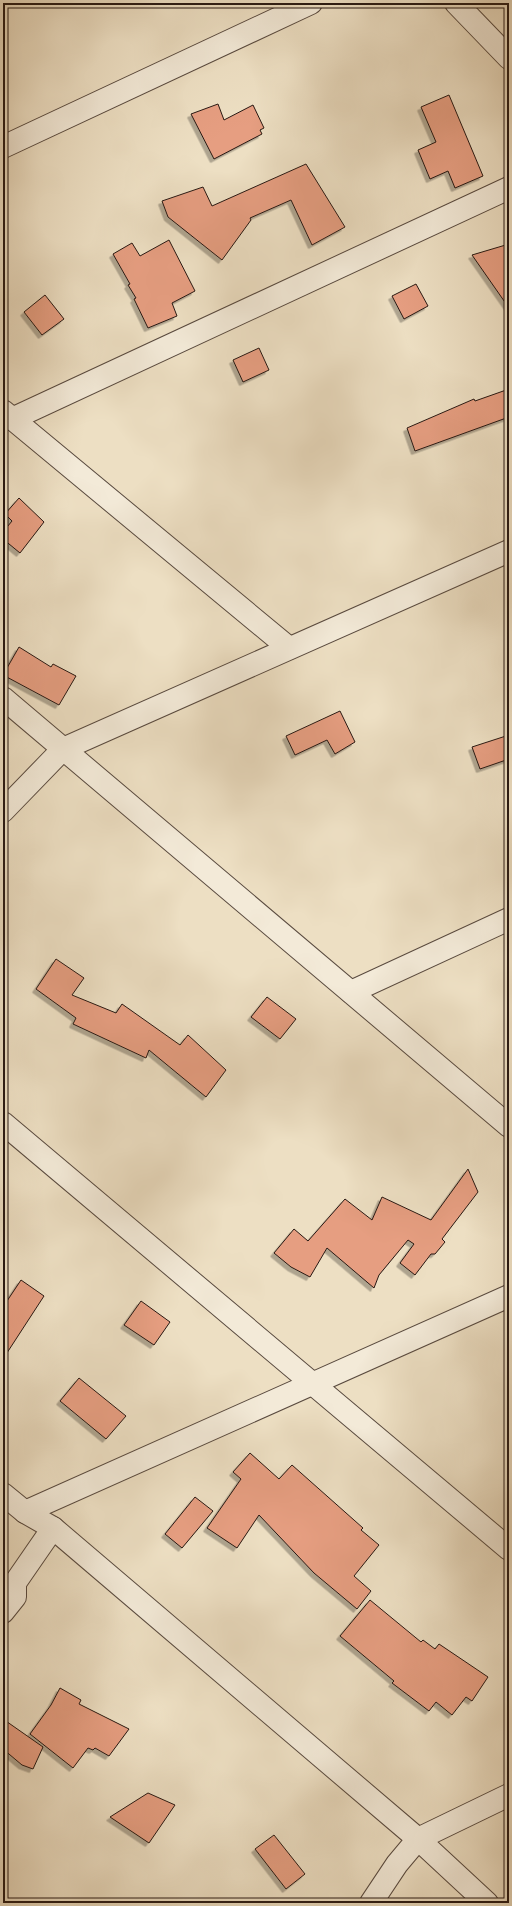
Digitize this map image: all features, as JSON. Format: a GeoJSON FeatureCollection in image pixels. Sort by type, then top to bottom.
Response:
{"type":"FeatureCollection","features":[{"type":"Feature","properties":{"kind":"street"},"geometry":{"type":"LineString","coordinates":[[3,148],[311,3]]}},
{"type":"Feature","properties":{"kind":"street"},"geometry":{"type":"LineString","coordinates":[[456,3],[509,58]]}},
{"type":"Feature","properties":{"kind":"street"},"geometry":{"type":"LineString","coordinates":[[289,648],[8,415],[509,188]]}},
{"type":"Feature","properties":{"kind":"street"},"geometry":{"type":"LineString","coordinates":[[3,811],[63,749],[509,551]]}},
{"type":"Feature","properties":{"kind":"street"},"geometry":{"type":"LineString","coordinates":[[3,698],[509,1126]]}},
{"type":"Feature","properties":{"kind":"street"},"geometry":{"type":"LineString","coordinates":[[351,992],[509,919]]}},
{"type":"Feature","properties":{"kind":"street"},"geometry":{"type":"LineString","coordinates":[[3,1122],[509,1549]]}},
{"type":"Feature","properties":{"kind":"street"},"geometry":{"type":"LineString","coordinates":[[25,1512],[509,1296]]}},
{"type":"Feature","properties":{"kind":"street"},"geometry":{"type":"LineString","coordinates":[[3,1494],[25,1512],[53,1528],[418,1839],[487,1903]]}},
{"type":"Feature","properties":{"kind":"street"},"geometry":{"type":"LineString","coordinates":[[3,1612],[15,1597],[15,1584],[53,1528]]}},
{"type":"Feature","properties":{"kind":"street"},"geometry":{"type":"LineString","coordinates":[[371,1903],[398,1864],[418,1839],[509,1795]]}},
{"type":"Feature","properties":{"kind":"building"},"geometry":{"type":"Polygon","coordinates":[[[449,95],[483,176],[455,188],[448,171],[430,179],[418,150],[436,142],[421,107],[449,95]]]}},
{"type":"Feature","properties":{"kind":"building"},"geometry":{"type":"Polygon","coordinates":[[[218,104],[224,120],[253,105],[264,128],[260,130],[262,134],[214,159],[191,114],[218,104]]]}},
{"type":"Feature","properties":{"kind":"building"},"geometry":{"type":"Polygon","coordinates":[[[306,164],[345,227],[312,245],[291,200],[250,218],[251,220],[222,260],[168,217],[162,201],[203,187],[212,206],[306,164]]]}},
{"type":"Feature","properties":{"kind":"building"},"geometry":{"type":"Polygon","coordinates":[[[169,240],[195,291],[172,303],[177,316],[148,328],[134,299],[136,298],[128,285],[130,284],[113,254],[132,243],[140,256],[169,240]]]}},
{"type":"Feature","properties":{"kind":"building"},"geometry":{"type":"Polygon","coordinates":[[[509,244],[509,308],[472,255],[509,244]]]}},
{"type":"Feature","properties":{"kind":"building"},"geometry":{"type":"Polygon","coordinates":[[[416,284],[428,306],[404,319],[392,296],[416,284]]]}},
{"type":"Feature","properties":{"kind":"building"},"geometry":{"type":"Polygon","coordinates":[[[45,295],[64,319],[42,335],[24,312],[45,295]]]}},
{"type":"Feature","properties":{"kind":"building"},"geometry":{"type":"Polygon","coordinates":[[[259,348],[269,370],[243,382],[233,360],[259,348]]]}},
{"type":"Feature","properties":{"kind":"building"},"geometry":{"type":"Polygon","coordinates":[[[509,389],[509,417],[415,451],[407,428],[474,399],[475,401],[509,389]]]}},
{"type":"Feature","properties":{"kind":"building"},"geometry":{"type":"Polygon","coordinates":[[[19,498],[44,522],[20,553],[3,539],[3,532],[12,521],[5,514],[19,498]]]}},
{"type":"Feature","properties":{"kind":"building"},"geometry":{"type":"Polygon","coordinates":[[[19,647],[51,667],[53,664],[76,676],[59,705],[3,675],[19,647]]]}},
{"type":"Feature","properties":{"kind":"building"},"geometry":{"type":"Polygon","coordinates":[[[340,711],[355,742],[335,754],[327,740],[295,755],[286,736],[340,711]]]}},
{"type":"Feature","properties":{"kind":"building"},"geometry":{"type":"Polygon","coordinates":[[[509,735],[509,759],[480,769],[472,747],[509,735]]]}},
{"type":"Feature","properties":{"kind":"building"},"geometry":{"type":"Polygon","coordinates":[[[56,959],[84,978],[72,995],[116,1013],[122,1004],[180,1045],[188,1035],[226,1070],[206,1097],[149,1050],[146,1058],[73,1024],[76,1018],[36,989],[56,959]]]}},
{"type":"Feature","properties":{"kind":"building"},"geometry":{"type":"Polygon","coordinates":[[[267,997],[296,1019],[280,1039],[251,1017],[267,997]]]}},
{"type":"Feature","properties":{"kind":"building"},"geometry":{"type":"Polygon","coordinates":[[[468,1169],[478,1192],[442,1239],[445,1242],[435,1254],[431,1254],[415,1275],[400,1263],[414,1244],[408,1240],[379,1275],[374,1288],[327,1248],[310,1277],[291,1267],[274,1253],[294,1229],[308,1241],[345,1199],[372,1220],[382,1197],[431,1220],[468,1169]]]}},
{"type":"Feature","properties":{"kind":"building"},"geometry":{"type":"Polygon","coordinates":[[[21,1280],[44,1296],[3,1359],[3,1307],[21,1280]]]}},
{"type":"Feature","properties":{"kind":"building"},"geometry":{"type":"Polygon","coordinates":[[[141,1301],[170,1322],[154,1345],[124,1325],[141,1301]]]}},
{"type":"Feature","properties":{"kind":"building"},"geometry":{"type":"Polygon","coordinates":[[[79,1378],[126,1416],[106,1439],[60,1401],[79,1378]]]}},
{"type":"Feature","properties":{"kind":"building"},"geometry":{"type":"Polygon","coordinates":[[[250,1453],[279,1479],[292,1465],[363,1528],[361,1530],[379,1545],[354,1576],[371,1591],[357,1609],[314,1573],[259,1515],[237,1548],[207,1528],[241,1479],[233,1472],[250,1453]]]}},
{"type":"Feature","properties":{"kind":"building"},"geometry":{"type":"Polygon","coordinates":[[[195,1497],[213,1511],[182,1548],[165,1534],[195,1497]]]}},
{"type":"Feature","properties":{"kind":"building"},"geometry":{"type":"Polygon","coordinates":[[[370,1600],[421,1642],[423,1640],[435,1649],[439,1644],[488,1677],[472,1701],[466,1697],[452,1715],[436,1702],[429,1711],[392,1683],[394,1681],[340,1636],[370,1600]]]}},
{"type":"Feature","properties":{"kind":"building"},"geometry":{"type":"Polygon","coordinates":[[[60,1688],[81,1700],[79,1704],[129,1729],[109,1756],[95,1748],[93,1750],[88,1748],[73,1768],[30,1734],[51,1705],[60,1688]]]}},
{"type":"Feature","properties":{"kind":"building"},"geometry":{"type":"Polygon","coordinates":[[[3,1719],[43,1747],[33,1769],[22,1765],[3,1749],[3,1719]]]}},
{"type":"Feature","properties":{"kind":"building"},"geometry":{"type":"Polygon","coordinates":[[[148,1793],[175,1805],[149,1843],[110,1817],[148,1793]]]}},
{"type":"Feature","properties":{"kind":"building"},"geometry":{"type":"Polygon","coordinates":[[[274,1835],[305,1874],[286,1889],[255,1849],[274,1835]]]}}]}
